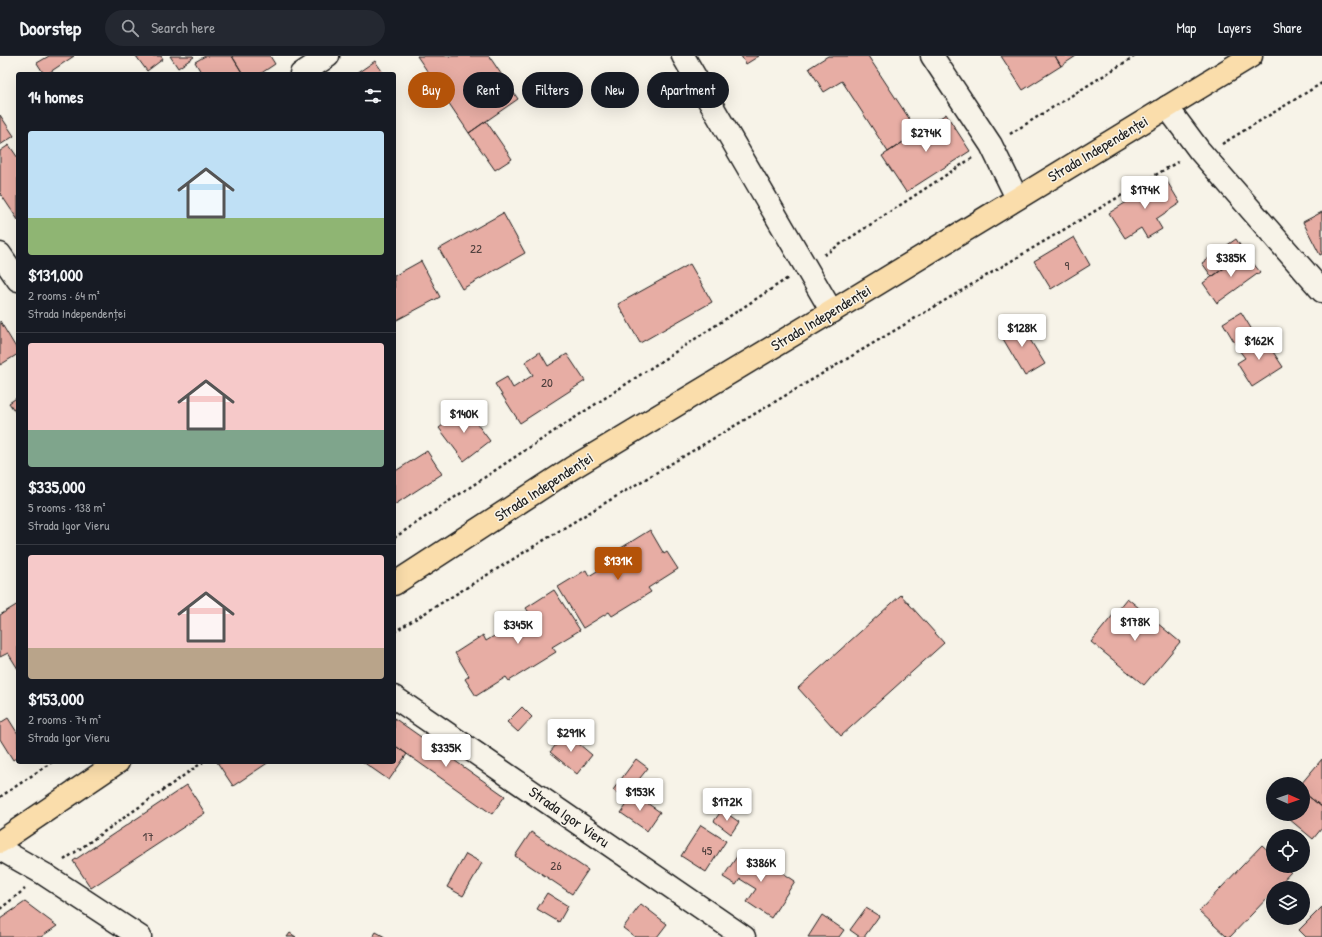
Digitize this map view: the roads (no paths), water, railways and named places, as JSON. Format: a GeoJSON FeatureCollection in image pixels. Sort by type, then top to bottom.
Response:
{"type":"FeatureCollection","features":[{"type":"Feature","properties":{"kind":"main road","name":"Strada Independenței"},"geometry":{"type":"LineString","coordinates":[[396,583],[572,468],[832,312],[1251,56]]}},
{"type":"Feature","properties":{"kind":"main road"},"geometry":{"type":"LineString","coordinates":[[0,842],[115,764]]}},
{"type":"Feature","properties":{"kind":"street"},"geometry":{"type":"LineString","coordinates":[[304,72],[328,56]]}},
{"type":"Feature","properties":{"kind":"street"},"geometry":{"type":"LineString","coordinates":[[683,56],[832,312]]}},
{"type":"Feature","properties":{"kind":"street"},"geometry":{"type":"LineString","coordinates":[[932,56],[991,145],[1018,198]]}},
{"type":"Feature","properties":{"kind":"street"},"geometry":{"type":"LineString","coordinates":[[1167,107],[1199,150],[1322,291]]}},
{"type":"Feature","properties":{"kind":"street","name":"Strada Igor Vieru"},"geometry":{"type":"LineString","coordinates":[[396,698],[744,937]]}},
{"type":"Feature","properties":{"kind":"street"},"geometry":{"type":"LineString","coordinates":[[0,849],[44,874],[140,937]]}}]}
